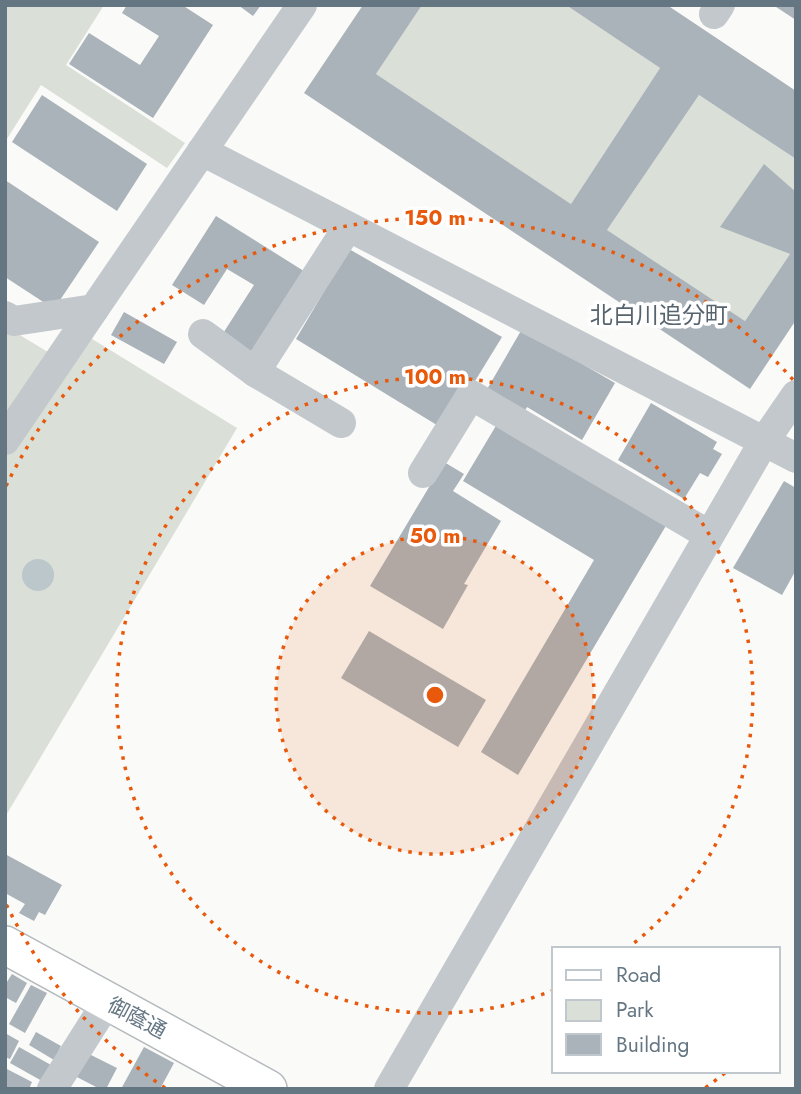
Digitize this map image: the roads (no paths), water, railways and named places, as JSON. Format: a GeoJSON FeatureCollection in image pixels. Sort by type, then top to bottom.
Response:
{"type":"FeatureCollection","features":[{"type":"Feature","properties":{"kind":"main road","name":"御蔭通"},"geometry":{"type":"LineString","coordinates":[[5,945],[268,1089]]}},
{"type":"Feature","properties":{"kind":"street"},"geometry":{"type":"LineString","coordinates":[[5,440],[302,5]]}},
{"type":"Feature","properties":{"kind":"street"},"geometry":{"type":"LineString","coordinates":[[202,151],[796,458]]}},
{"type":"Feature","properties":{"kind":"street"},"geometry":{"type":"LineString","coordinates":[[255,372],[348,227]]}},
{"type":"Feature","properties":{"kind":"street"},"geometry":{"type":"LineString","coordinates":[[5,316],[14,321],[94,309]]}},
{"type":"Feature","properties":{"kind":"street"},"geometry":{"type":"LineString","coordinates":[[203,334],[255,372],[341,423]]}},
{"type":"Feature","properties":{"kind":"street"},"geometry":{"type":"LineString","coordinates":[[423,472],[471,395],[709,535]]}},
{"type":"Feature","properties":{"kind":"street"},"geometry":{"type":"LineString","coordinates":[[389,1089],[709,535],[763,443],[796,395]]}},
{"type":"Feature","properties":{"kind":"street"},"geometry":{"type":"LineString","coordinates":[[52,1089],[107,1002]]}},
{"type":"Feature","properties":{"kind":"district","name":"北白川追分町"},"geometry":{"type":"Point","coordinates":[659,315]}}]}
